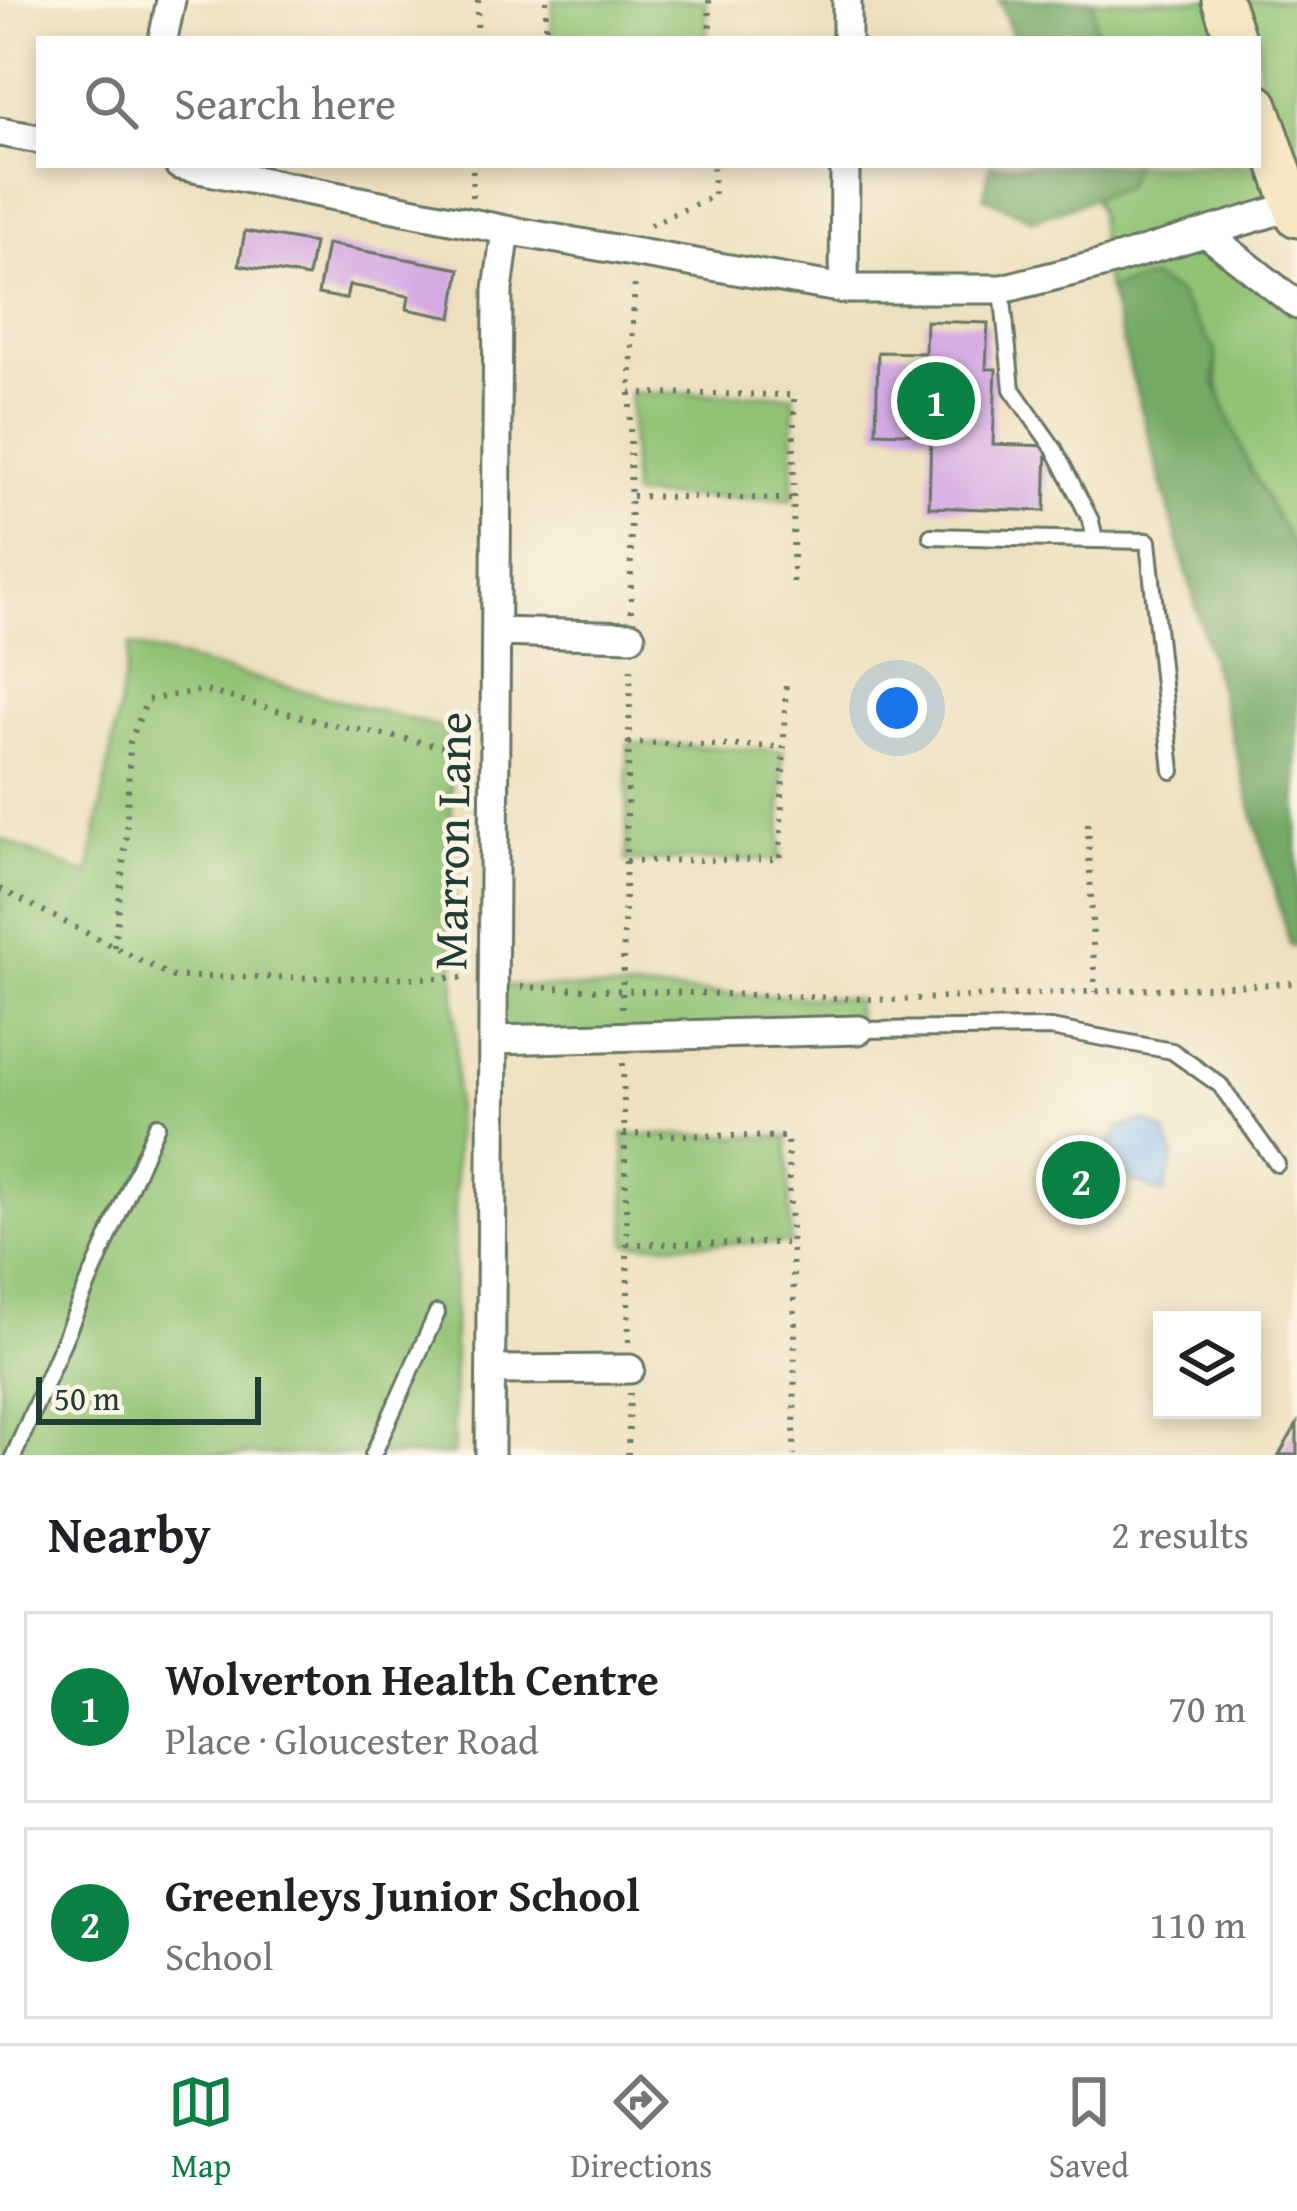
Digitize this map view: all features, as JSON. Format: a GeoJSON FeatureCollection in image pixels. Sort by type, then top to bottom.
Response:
{"type":"FeatureCollection","features":[{"type":"Feature","properties":{"kind":"street"},"geometry":{"type":"LineString","coordinates":[[164,36],[171,0]]}},
{"type":"Feature","properties":{"kind":"street"},"geometry":{"type":"LineString","coordinates":[[847,0],[847,36]]}},
{"type":"Feature","properties":{"kind":"street"},"geometry":{"type":"LineString","coordinates":[[1222,0],[1234,36]]}},
{"type":"Feature","properties":{"kind":"street"},"geometry":{"type":"LineString","coordinates":[[194,168],[506,230],[844,289],[1002,289],[1295,212],[1261,114]]}},
{"type":"Feature","properties":{"kind":"street"},"geometry":{"type":"LineString","coordinates":[[0,132],[36,138]]}},
{"type":"Feature","properties":{"kind":"street"},"geometry":{"type":"LineString","coordinates":[[844,289],[845,168]]}},
{"type":"Feature","properties":{"kind":"street","name":"Marron Lane"},"geometry":{"type":"LineString","coordinates":[[490,1455],[498,290],[506,230]]}},
{"type":"Feature","properties":{"kind":"street"},"geometry":{"type":"LineString","coordinates":[[1206,233],[1297,305]]}},
{"type":"Feature","properties":{"kind":"street"},"geometry":{"type":"LineString","coordinates":[[499,632],[631,636]]}},
{"type":"Feature","properties":{"kind":"street"},"geometry":{"type":"LineString","coordinates":[[493,1040],[859,1030]]}},
{"type":"Feature","properties":{"kind":"street"},"geometry":{"type":"LineString","coordinates":[[492,1370],[630,1369]]}},
{"type":"Feature","properties":{"kind":"lane"},"geometry":{"type":"LineString","coordinates":[[1002,289],[1012,389],[1055,450],[1091,521],[1094,540]]}},
{"type":"Feature","properties":{"kind":"lane"},"geometry":{"type":"LineString","coordinates":[[931,536],[1148,542],[1172,771]]}},
{"type":"Feature","properties":{"kind":"lane"},"geometry":{"type":"LineString","coordinates":[[859,1030],[1051,1028],[1172,1051],[1220,1085],[1277,1164]]}},
{"type":"Feature","properties":{"kind":"lane"},"geometry":{"type":"LineString","coordinates":[[14,1455],[157,1126]]}},
{"type":"Feature","properties":{"kind":"lane"},"geometry":{"type":"LineString","coordinates":[[373,1455],[436,1313]]}},
{"type":"Feature","properties":{"kind":"path"},"geometry":{"type":"LineString","coordinates":[[476,36],[478,0]]}},
{"type":"Feature","properties":{"kind":"path"},"geometry":{"type":"LineString","coordinates":[[546,0],[546,36]]}},
{"type":"Feature","properties":{"kind":"path"},"geometry":{"type":"LineString","coordinates":[[709,0],[710,36]]}},
{"type":"Feature","properties":{"kind":"path"},"geometry":{"type":"LineString","coordinates":[[628,1455],[622,993],[636,232],[714,196],[713,168]]}},
{"type":"Feature","properties":{"kind":"path"},"geometry":{"type":"LineString","coordinates":[[630,393],[794,395],[793,586]]}},
{"type":"Feature","properties":{"kind":"path"},"geometry":{"type":"LineString","coordinates":[[632,496],[794,499]]}},
{"type":"Feature","properties":{"kind":"path"},"geometry":{"type":"LineString","coordinates":[[626,861],[780,859],[786,678]]}},
{"type":"Feature","properties":{"kind":"path"},"geometry":{"type":"LineString","coordinates":[[114,947],[130,742],[147,700],[203,690],[324,723],[468,751]]}},
{"type":"Feature","properties":{"kind":"path"},"geometry":{"type":"LineString","coordinates":[[628,742],[784,747]]}},
{"type":"Feature","properties":{"kind":"path"},"geometry":{"type":"LineString","coordinates":[[1088,823],[1095,992]]}},
{"type":"Feature","properties":{"kind":"path"},"geometry":{"type":"LineString","coordinates":[[0,889],[173,977],[470,978],[494,985],[622,993],[896,1000],[1297,983]]}},
{"type":"Feature","properties":{"kind":"path"},"geometry":{"type":"LineString","coordinates":[[624,1134],[788,1136],[794,1455]]}},
{"type":"Feature","properties":{"kind":"path"},"geometry":{"type":"LineString","coordinates":[[627,1244],[791,1243]]}},
{"type":"Feature","properties":{"kind":"green space"},"geometry":{"type":"Polygon","coordinates":[[[553,0],[706,0],[707,36],[551,36],[553,0]]]}},
{"type":"Feature","properties":{"kind":"green space"},"geometry":{"type":"Polygon","coordinates":[[[999,0],[1093,0],[1097,36],[1013,36],[999,0]]]}},
{"type":"Feature","properties":{"kind":"green space"},"geometry":{"type":"Polygon","coordinates":[[[1019,0],[1297,0],[1297,217],[1208,232],[1297,305],[1297,554],[1232,430],[1223,404],[1216,351],[1152,278],[1108,289],[1098,211],[1081,168],[1261,168],[1261,36],[1032,36],[1019,0]]]}},
{"type":"Feature","properties":{"kind":"green space"},"geometry":{"type":"Polygon","coordinates":[[[989,168],[1132,168],[1125,187],[1033,220],[984,197],[989,168]]]}},
{"type":"Feature","properties":{"kind":"green space"},"geometry":{"type":"Polygon","coordinates":[[[1152,278],[1177,293],[1216,351],[1215,382],[1230,420],[1251,471],[1297,554],[1297,946],[1290,946],[1108,289],[1152,278]]]}},
{"type":"Feature","properties":{"kind":"green space"},"geometry":{"type":"Polygon","coordinates":[[[630,393],[794,395],[793,499],[632,496],[630,393]]]}},
{"type":"Feature","properties":{"kind":"green space"},"geometry":{"type":"Polygon","coordinates":[[[130,645],[450,730],[456,1047],[453,1455],[0,1455],[0,839],[89,875],[130,645]]]}},
{"type":"Feature","properties":{"kind":"green space"},"geometry":{"type":"Polygon","coordinates":[[[628,743],[783,751],[780,859],[626,861],[628,743]]]}},
{"type":"Feature","properties":{"kind":"green space"},"geometry":{"type":"Polygon","coordinates":[[[494,985],[855,999],[859,1030],[493,1040],[494,985]]]}},
{"type":"Feature","properties":{"kind":"green space"},"geometry":{"type":"Polygon","coordinates":[[[624,1134],[787,1137],[791,1243],[627,1244],[624,1134]]]}},
{"type":"Feature","properties":{"kind":"water"},"geometry":{"type":"Polygon","coordinates":[[[1146,1121],[1165,1132],[1174,1156],[1164,1194],[1109,1170],[1107,1148],[1120,1128],[1146,1121]]]}},
{"type":"Feature","properties":{"kind":"building"},"geometry":{"type":"Polygon","coordinates":[[[245,231],[314,243],[308,277],[239,265],[245,231]]]}},
{"type":"Feature","properties":{"kind":"building"},"geometry":{"type":"Polygon","coordinates":[[[327,244],[460,269],[452,318],[407,309],[409,296],[349,285],[346,299],[318,294],[327,244]]]}},
{"type":"Feature","properties":{"kind":"building"},"geometry":{"type":"Polygon","coordinates":[[[926,321],[988,323],[986,369],[996,369],[993,444],[1047,446],[1045,511],[929,507],[931,434],[876,432],[878,352],[925,353],[926,321]]]}},
{"type":"Feature","properties":{"kind":"building"},"geometry":{"type":"Polygon","coordinates":[[[1297,1424],[1297,1455],[1279,1455],[1297,1424]]]}},
{"type":"Feature","properties":{"kind":"place","name":"Wolverton Health Centre"},"geometry":{"type":"Point","coordinates":[936,401]}},
{"type":"Feature","properties":{"kind":"place","name":"Greenleys Junior School"},"geometry":{"type":"Point","coordinates":[1081,1180]}}]}
